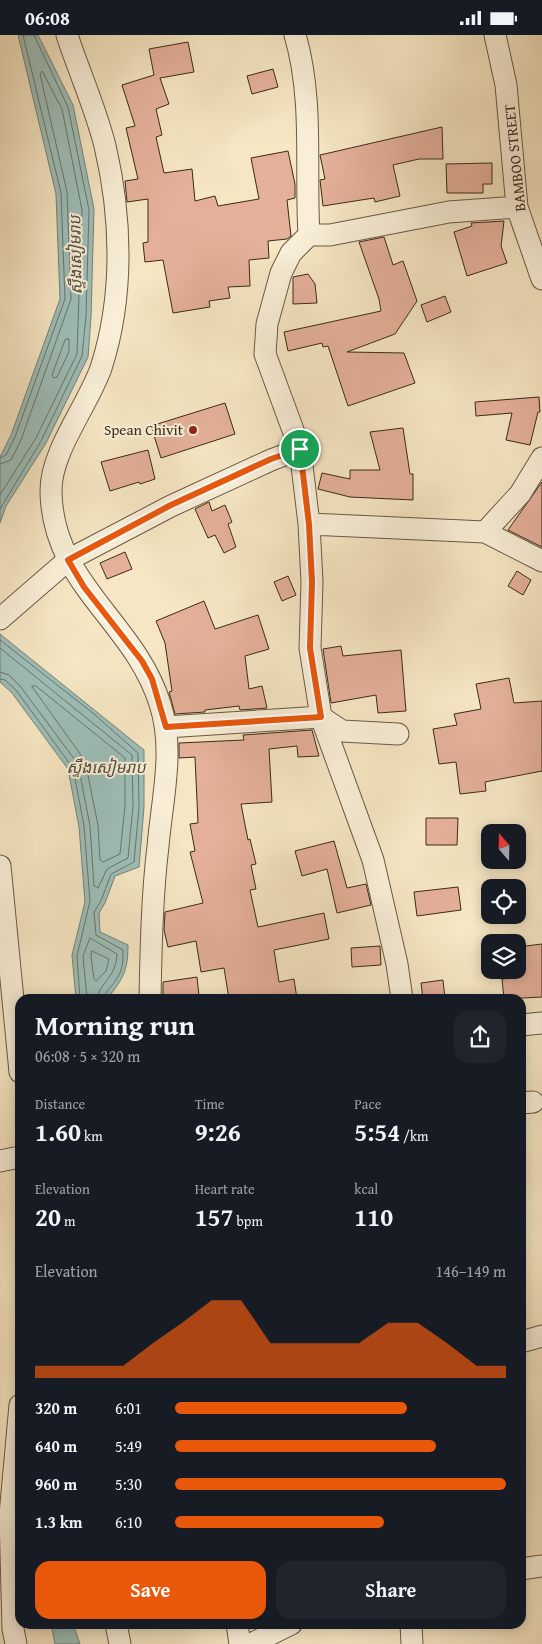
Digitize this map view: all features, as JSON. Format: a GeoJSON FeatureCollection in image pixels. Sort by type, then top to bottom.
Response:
{"type":"FeatureCollection","features":[{"type":"Feature","properties":{"kind":"street"},"geometry":{"type":"LineString","coordinates":[[67,35],[104,143],[116,209],[118,247],[111,336],[100,371],[54,467],[51,490],[59,534],[68,560],[84,587],[142,661],[152,679],[166,727],[168,751],[157,848],[150,994]]}},
{"type":"Feature","properties":{"kind":"street"},"geometry":{"type":"LineString","coordinates":[[295,35],[306,85],[306,187],[309,235]]}},
{"type":"Feature","properties":{"kind":"street","name":"BAMBOO STREET"},"geometry":{"type":"LineString","coordinates":[[495,35],[506,85],[518,207],[542,279]]}},
{"type":"Feature","properties":{"kind":"street"},"geometry":{"type":"LineString","coordinates":[[401,994],[397,964],[373,860],[321,717],[310,648],[312,582],[309,524],[300,449],[266,354],[267,323],[281,273],[291,253],[309,235],[330,235],[449,213],[518,207]]}},
{"type":"Feature","properties":{"kind":"street"},"geometry":{"type":"LineString","coordinates":[[0,619],[68,560],[171,505],[271,459],[300,449]]}},
{"type":"Feature","properties":{"kind":"street"},"geometry":{"type":"LineString","coordinates":[[485,531],[520,494],[542,458]]}},
{"type":"Feature","properties":{"kind":"street"},"geometry":{"type":"LineString","coordinates":[[309,524],[485,531],[542,561]]}},
{"type":"Feature","properties":{"kind":"street"},"geometry":{"type":"LineString","coordinates":[[166,727],[321,717],[342,731],[398,734]]}},
{"type":"Feature","properties":{"kind":"street"},"geometry":{"type":"LineString","coordinates":[[0,866],[15,1012]]}},
{"type":"Feature","properties":{"kind":"street"},"geometry":{"type":"LineString","coordinates":[[526,1025],[542,1023]]}},
{"type":"Feature","properties":{"kind":"street"},"geometry":{"type":"LineString","coordinates":[[0,1065],[15,1062]]}},
{"type":"Feature","properties":{"kind":"street"},"geometry":{"type":"LineString","coordinates":[[0,1161],[15,1158]]}},
{"type":"Feature","properties":{"kind":"street"},"geometry":{"type":"LineString","coordinates":[[526,1341],[542,1336]]}},
{"type":"Feature","properties":{"kind":"street"},"geometry":{"type":"LineString","coordinates":[[13,1409],[10,1515],[13,1629],[16,1644]]}},
{"type":"Feature","properties":{"kind":"street"},"geometry":{"type":"LineString","coordinates":[[526,1568],[542,1566]]}},
{"type":"Feature","properties":{"kind":"street"},"geometry":{"type":"LineString","coordinates":[[117,1629],[120,1644]]}},
{"type":"Feature","properties":{"kind":"street"},"geometry":{"type":"LineString","coordinates":[[238,1629],[240,1644]]}},
{"type":"Feature","properties":{"kind":"street"},"geometry":{"type":"LineString","coordinates":[[251,1644],[281,1629]]}},
{"type":"Feature","properties":{"kind":"street"},"geometry":{"type":"LineString","coordinates":[[411,1629],[412,1644]]}},
{"type":"Feature","properties":{"kind":"water","name":"ស្ទឹងសៀមរាប"},"geometry":{"type":"Polygon","coordinates":[[[18,35],[38,35],[73,105],[94,209],[91,317],[88,357],[46,443],[6,506],[0,523],[0,457],[11,435],[60,299],[56,194],[18,35]]]}},
{"type":"Feature","properties":{"kind":"water","name":"ស្ទឹងសៀមរាប"},"geometry":{"type":"Polygon","coordinates":[[[0,634],[144,750],[144,807],[139,867],[115,876],[105,903],[99,913],[100,932],[128,945],[124,974],[111,994],[76,994],[72,955],[85,902],[79,827],[68,769],[12,693],[0,682],[0,634]]]}},
{"type":"Feature","properties":{"kind":"water"},"geometry":{"type":"Polygon","coordinates":[[[52,1629],[75,1629],[80,1644],[55,1644],[52,1629]]]}},
{"type":"Feature","properties":{"kind":"building"},"geometry":{"type":"Polygon","coordinates":[[[188,42],[194,72],[160,78],[169,104],[156,109],[162,135],[156,137],[164,173],[192,169],[195,201],[215,196],[218,206],[259,199],[251,158],[288,151],[295,184],[295,198],[287,200],[291,236],[287,239],[268,241],[269,258],[249,260],[250,286],[228,287],[230,298],[209,301],[210,307],[173,313],[163,260],[145,262],[143,243],[148,242],[148,199],[127,202],[125,181],[138,179],[126,128],[135,126],[122,85],[154,75],[149,49],[188,42]]]}},
{"type":"Feature","properties":{"kind":"building"},"geometry":{"type":"Polygon","coordinates":[[[273,69],[278,87],[252,94],[247,76],[273,69]]]}},
{"type":"Feature","properties":{"kind":"building"},"geometry":{"type":"Polygon","coordinates":[[[442,127],[443,159],[419,159],[393,165],[400,196],[375,202],[374,198],[323,206],[320,180],[325,179],[320,155],[442,127]]]}},
{"type":"Feature","properties":{"kind":"building"},"geometry":{"type":"Polygon","coordinates":[[[492,163],[492,184],[483,184],[483,193],[447,193],[446,164],[492,163]]]}},
{"type":"Feature","properties":{"kind":"building"},"geometry":{"type":"Polygon","coordinates":[[[504,221],[501,246],[507,263],[467,276],[454,232],[472,226],[471,223],[504,221]]]}},
{"type":"Feature","properties":{"kind":"building"},"geometry":{"type":"Polygon","coordinates":[[[384,237],[393,265],[403,261],[417,301],[395,334],[347,352],[404,353],[415,383],[348,406],[328,346],[323,347],[322,343],[288,351],[284,332],[381,311],[379,299],[359,242],[384,237]]]}},
{"type":"Feature","properties":{"kind":"building"},"geometry":{"type":"Polygon","coordinates":[[[308,274],[315,284],[317,303],[293,304],[293,277],[308,274]]]}},
{"type":"Feature","properties":{"kind":"building"},"geometry":{"type":"Polygon","coordinates":[[[445,296],[451,312],[427,322],[421,305],[445,296]]]}},
{"type":"Feature","properties":{"kind":"building"},"geometry":{"type":"Polygon","coordinates":[[[539,397],[540,412],[538,412],[530,445],[506,440],[512,413],[476,416],[475,402],[539,397]]]}},
{"type":"Feature","properties":{"kind":"building","name":"Spean Chivit"},"geometry":{"type":"Polygon","coordinates":[[[225,403],[235,434],[161,458],[151,426],[225,403]]]}},
{"type":"Feature","properties":{"kind":"building"},"geometry":{"type":"Polygon","coordinates":[[[403,428],[410,474],[413,474],[413,500],[350,497],[318,489],[322,473],[350,479],[350,470],[380,470],[370,432],[403,428]]]}},
{"type":"Feature","properties":{"kind":"building"},"geometry":{"type":"Polygon","coordinates":[[[148,450],[155,479],[110,491],[101,462],[148,450]]]}},
{"type":"Feature","properties":{"kind":"building"},"geometry":{"type":"Polygon","coordinates":[[[542,482],[542,547],[508,530],[542,482]]]}},
{"type":"Feature","properties":{"kind":"building"},"geometry":{"type":"Polygon","coordinates":[[[209,502],[212,511],[225,505],[232,522],[228,524],[236,547],[224,553],[215,535],[208,538],[195,509],[209,502]]]}},
{"type":"Feature","properties":{"kind":"building"},"geometry":{"type":"Polygon","coordinates":[[[125,552],[132,569],[107,579],[100,563],[125,552]]]}},
{"type":"Feature","properties":{"kind":"building"},"geometry":{"type":"Polygon","coordinates":[[[517,571],[531,580],[523,595],[508,586],[517,571]]]}},
{"type":"Feature","properties":{"kind":"building"},"geometry":{"type":"Polygon","coordinates":[[[288,576],[296,595],[282,601],[274,582],[288,576]]]}},
{"type":"Feature","properties":{"kind":"building"},"geometry":{"type":"Polygon","coordinates":[[[204,601],[215,629],[258,615],[269,649],[245,656],[249,689],[262,686],[267,708],[240,710],[239,706],[205,710],[205,712],[175,714],[169,692],[172,691],[165,643],[156,621],[204,601]]]}},
{"type":"Feature","properties":{"kind":"building"},"geometry":{"type":"Polygon","coordinates":[[[341,646],[343,656],[401,650],[406,711],[378,713],[376,695],[331,703],[323,649],[341,646]]]}},
{"type":"Feature","properties":{"kind":"building"},"geometry":{"type":"Polygon","coordinates":[[[509,678],[514,703],[542,701],[542,771],[485,782],[486,791],[460,794],[456,762],[439,764],[433,729],[457,725],[454,714],[481,709],[476,684],[509,678]]]}},
{"type":"Feature","properties":{"kind":"building"},"geometry":{"type":"Polygon","coordinates":[[[312,730],[319,756],[298,757],[297,746],[269,749],[272,802],[241,804],[248,840],[250,839],[256,864],[251,865],[256,889],[250,890],[258,927],[324,913],[329,939],[274,950],[279,982],[294,979],[296,994],[228,994],[224,968],[201,972],[196,941],[168,947],[164,930],[165,912],[203,903],[190,852],[195,851],[190,824],[198,823],[195,757],[179,758],[179,743],[244,740],[243,735],[312,730]]]}},
{"type":"Feature","properties":{"kind":"building"},"geometry":{"type":"Polygon","coordinates":[[[426,818],[458,818],[457,845],[426,845],[426,818]]]}},
{"type":"Feature","properties":{"kind":"building"},"geometry":{"type":"Polygon","coordinates":[[[334,841],[347,888],[366,884],[371,905],[337,913],[327,869],[302,876],[295,851],[334,841]]]}},
{"type":"Feature","properties":{"kind":"building"},"geometry":{"type":"Polygon","coordinates":[[[458,887],[461,910],[417,916],[414,892],[458,887]]]}},
{"type":"Feature","properties":{"kind":"building"},"geometry":{"type":"Polygon","coordinates":[[[542,944],[542,997],[526,998],[526,994],[504,994],[502,979],[526,979],[526,946],[542,944]]]}},
{"type":"Feature","properties":{"kind":"building"},"geometry":{"type":"Polygon","coordinates":[[[380,946],[381,965],[352,967],[351,948],[380,946]]]}},
{"type":"Feature","properties":{"kind":"building"},"geometry":{"type":"Polygon","coordinates":[[[197,977],[199,994],[163,994],[163,982],[197,977]]]}},
{"type":"Feature","properties":{"kind":"building"},"geometry":{"type":"Polygon","coordinates":[[[443,980],[444,994],[422,994],[421,983],[443,980]]]}},
{"type":"Feature","properties":{"kind":"place","name":"Spean Chivit"},"geometry":{"type":"Point","coordinates":[193,430]}},
{"type":"Feature","properties":{"kind":"route"},"geometry":{"type":"LineString","coordinates":[[300,449],[309,524],[312,582],[310,648],[321,717],[166,727],[152,679],[142,661],[84,587],[68,560],[171,505],[271,459],[300,449]]}}]}
